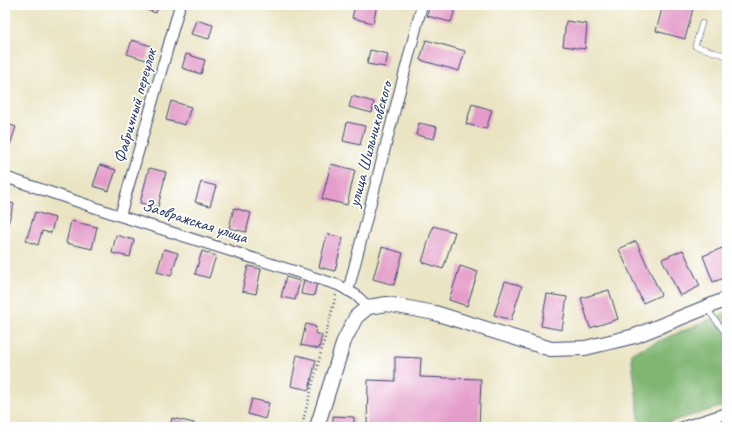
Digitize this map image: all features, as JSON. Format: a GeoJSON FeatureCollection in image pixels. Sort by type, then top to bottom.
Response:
{"type":"FeatureCollection","features":[{"type":"Feature","properties":{"kind":"main road"},"geometry":{"type":"LineString","coordinates":[[317,427],[344,341],[356,317],[368,307],[386,304],[435,313],[551,349],[585,348],[635,336],[727,298]]}},
{"type":"Feature","properties":{"kind":"street","name":"Фабричный переулок"},"geometry":{"type":"LineString","coordinates":[[120,216],[180,5]]}},
{"type":"Feature","properties":{"kind":"street","name":"улица Шильниковского"},"geometry":{"type":"LineString","coordinates":[[348,291],[422,5]]}},
{"type":"Feature","properties":{"kind":"street","name":"Заовражская улица"},"geometry":{"type":"LineString","coordinates":[[5,177],[120,216],[338,285],[356,296],[368,307]]}},
{"type":"Feature","properties":{"kind":"street"},"geometry":{"type":"LineString","coordinates":[[683,427],[727,413]]}},
{"type":"Feature","properties":{"kind":"lane"},"geometry":{"type":"LineString","coordinates":[[702,23],[695,46],[727,56]]}},
{"type":"Feature","properties":{"kind":"lane"},"geometry":{"type":"LineString","coordinates":[[705,308],[727,335]]}},
{"type":"Feature","properties":{"kind":"path"},"geometry":{"type":"LineString","coordinates":[[300,427],[302,425],[338,285]]}},
{"type":"Feature","properties":{"kind":"green space"},"geometry":{"type":"Polygon","coordinates":[[[727,312],[727,405],[653,427],[640,427],[631,353],[727,312]]]}},
{"type":"Feature","properties":{"kind":"building"},"geometry":{"type":"Polygon","coordinates":[[[134,5],[159,5],[156,13],[134,5]]]}},
{"type":"Feature","properties":{"kind":"building"},"geometry":{"type":"Polygon","coordinates":[[[355,5],[377,5],[373,23],[352,18],[355,5]]]}},
{"type":"Feature","properties":{"kind":"building"},"geometry":{"type":"Polygon","coordinates":[[[430,5],[438,5],[455,9],[451,22],[427,16],[430,5]]]}},
{"type":"Feature","properties":{"kind":"building"},"geometry":{"type":"Polygon","coordinates":[[[663,5],[694,5],[685,39],[656,31],[663,5]]]}},
{"type":"Feature","properties":{"kind":"building"},"geometry":{"type":"Polygon","coordinates":[[[196,20],[213,25],[209,39],[191,34],[196,20]]]}},
{"type":"Feature","properties":{"kind":"building"},"geometry":{"type":"Polygon","coordinates":[[[566,21],[587,24],[585,49],[563,46],[566,21]]]}},
{"type":"Feature","properties":{"kind":"building"},"geometry":{"type":"Polygon","coordinates":[[[132,40],[151,46],[146,60],[127,54],[132,40]]]}},
{"type":"Feature","properties":{"kind":"building"},"geometry":{"type":"Polygon","coordinates":[[[426,40],[465,51],[459,71],[420,60],[426,40]]]}},
{"type":"Feature","properties":{"kind":"building"},"geometry":{"type":"Polygon","coordinates":[[[370,50],[388,54],[385,67],[367,64],[370,50]]]}},
{"type":"Feature","properties":{"kind":"building"},"geometry":{"type":"Polygon","coordinates":[[[186,54],[205,60],[201,74],[182,68],[186,54]]]}},
{"type":"Feature","properties":{"kind":"building"},"geometry":{"type":"Polygon","coordinates":[[[352,96],[374,102],[372,113],[349,107],[352,96]]]}},
{"type":"Feature","properties":{"kind":"building"},"geometry":{"type":"Polygon","coordinates":[[[171,101],[191,107],[185,125],[166,120],[171,101]]]}},
{"type":"Feature","properties":{"kind":"building"},"geometry":{"type":"Polygon","coordinates":[[[472,104],[492,110],[486,129],[466,124],[472,104]]]}},
{"type":"Feature","properties":{"kind":"building"},"geometry":{"type":"Polygon","coordinates":[[[347,122],[365,126],[360,145],[343,141],[347,122]]]}},
{"type":"Feature","properties":{"kind":"building"},"geometry":{"type":"Polygon","coordinates":[[[5,123],[16,127],[5,160],[5,123]]]}},
{"type":"Feature","properties":{"kind":"building"},"geometry":{"type":"Polygon","coordinates":[[[419,123],[437,127],[434,139],[416,135],[419,123]]]}},
{"type":"Feature","properties":{"kind":"building"},"geometry":{"type":"Polygon","coordinates":[[[331,164],[355,170],[347,205],[322,199],[331,164]]]}},
{"type":"Feature","properties":{"kind":"building"},"geometry":{"type":"Polygon","coordinates":[[[100,165],[116,170],[109,191],[93,186],[100,165]]]}},
{"type":"Feature","properties":{"kind":"building"},"geometry":{"type":"Polygon","coordinates":[[[149,168],[166,172],[158,207],[140,203],[149,168]]]}},
{"type":"Feature","properties":{"kind":"building"},"geometry":{"type":"Polygon","coordinates":[[[201,182],[216,186],[210,206],[195,202],[201,182]]]}},
{"type":"Feature","properties":{"kind":"building"},"geometry":{"type":"Polygon","coordinates":[[[5,201],[14,204],[5,233],[5,201]]]}},
{"type":"Feature","properties":{"kind":"building"},"geometry":{"type":"Polygon","coordinates":[[[234,208],[251,213],[246,232],[229,228],[234,208]]]}},
{"type":"Feature","properties":{"kind":"building"},"geometry":{"type":"Polygon","coordinates":[[[35,212],[55,218],[51,233],[42,231],[38,245],[26,241],[35,212]]]}},
{"type":"Feature","properties":{"kind":"building"},"geometry":{"type":"Polygon","coordinates":[[[71,221],[97,227],[92,249],[66,243],[71,221]]]}},
{"type":"Feature","properties":{"kind":"building"},"geometry":{"type":"Polygon","coordinates":[[[433,226],[455,232],[443,269],[422,262],[433,226]]]}},
{"type":"Feature","properties":{"kind":"building"},"geometry":{"type":"Polygon","coordinates":[[[327,234],[343,238],[335,271],[319,267],[327,234]]]}},
{"type":"Feature","properties":{"kind":"building"},"geometry":{"type":"Polygon","coordinates":[[[116,235],[134,240],[130,257],[112,253],[116,235]]]}},
{"type":"Feature","properties":{"kind":"building"},"geometry":{"type":"Polygon","coordinates":[[[636,241],[661,295],[643,303],[619,249],[636,241]]]}},
{"type":"Feature","properties":{"kind":"building"},"geometry":{"type":"Polygon","coordinates":[[[382,247],[403,253],[394,285],[373,279],[382,247]]]}},
{"type":"Feature","properties":{"kind":"building"},"geometry":{"type":"Polygon","coordinates":[[[722,248],[727,260],[727,277],[713,282],[703,256],[722,248]]]}},
{"type":"Feature","properties":{"kind":"building"},"geometry":{"type":"Polygon","coordinates":[[[164,249],[178,253],[171,276],[157,272],[164,249]]]}},
{"type":"Feature","properties":{"kind":"building"},"geometry":{"type":"Polygon","coordinates":[[[683,250],[700,286],[680,296],[662,259],[683,250]]]}},
{"type":"Feature","properties":{"kind":"building"},"geometry":{"type":"Polygon","coordinates":[[[202,251],[216,256],[209,278],[195,274],[202,251]]]}},
{"type":"Feature","properties":{"kind":"building"},"geometry":{"type":"Polygon","coordinates":[[[248,266],[261,269],[256,294],[242,291],[248,266]]]}},
{"type":"Feature","properties":{"kind":"building"},"geometry":{"type":"Polygon","coordinates":[[[460,266],[478,272],[467,306],[449,300],[460,266]]]}},
{"type":"Feature","properties":{"kind":"building"},"geometry":{"type":"Polygon","coordinates":[[[286,277],[300,281],[295,300],[281,297],[286,277]]]}},
{"type":"Feature","properties":{"kind":"building"},"geometry":{"type":"Polygon","coordinates":[[[304,280],[317,282],[314,296],[301,294],[304,280]]]}},
{"type":"Feature","properties":{"kind":"building"},"geometry":{"type":"Polygon","coordinates":[[[505,281],[522,286],[511,320],[494,315],[505,281]]]}},
{"type":"Feature","properties":{"kind":"building"},"geometry":{"type":"Polygon","coordinates":[[[609,290],[618,319],[590,328],[581,298],[609,290]]]}},
{"type":"Feature","properties":{"kind":"building"},"geometry":{"type":"Polygon","coordinates":[[[547,294],[567,297],[562,330],[541,326],[547,294]]]}},
{"type":"Feature","properties":{"kind":"building"},"geometry":{"type":"Polygon","coordinates":[[[306,324],[316,327],[315,333],[322,335],[319,349],[301,345],[306,324]]]}},
{"type":"Feature","properties":{"kind":"building"},"geometry":{"type":"Polygon","coordinates":[[[297,355],[316,360],[309,390],[291,386],[297,355]]]}},
{"type":"Feature","properties":{"kind":"building"},"geometry":{"type":"Polygon","coordinates":[[[395,357],[421,358],[420,377],[481,379],[479,427],[367,427],[368,380],[395,381],[395,357]]]}},
{"type":"Feature","properties":{"kind":"building"},"geometry":{"type":"Polygon","coordinates":[[[252,399],[269,403],[265,419],[248,414],[252,399]]]}},
{"type":"Feature","properties":{"kind":"building"},"geometry":{"type":"Polygon","coordinates":[[[333,416],[354,417],[354,427],[333,427],[333,416]]]}},
{"type":"Feature","properties":{"kind":"building"},"geometry":{"type":"Polygon","coordinates":[[[172,418],[194,423],[193,427],[170,427],[172,418]]]}}]}
